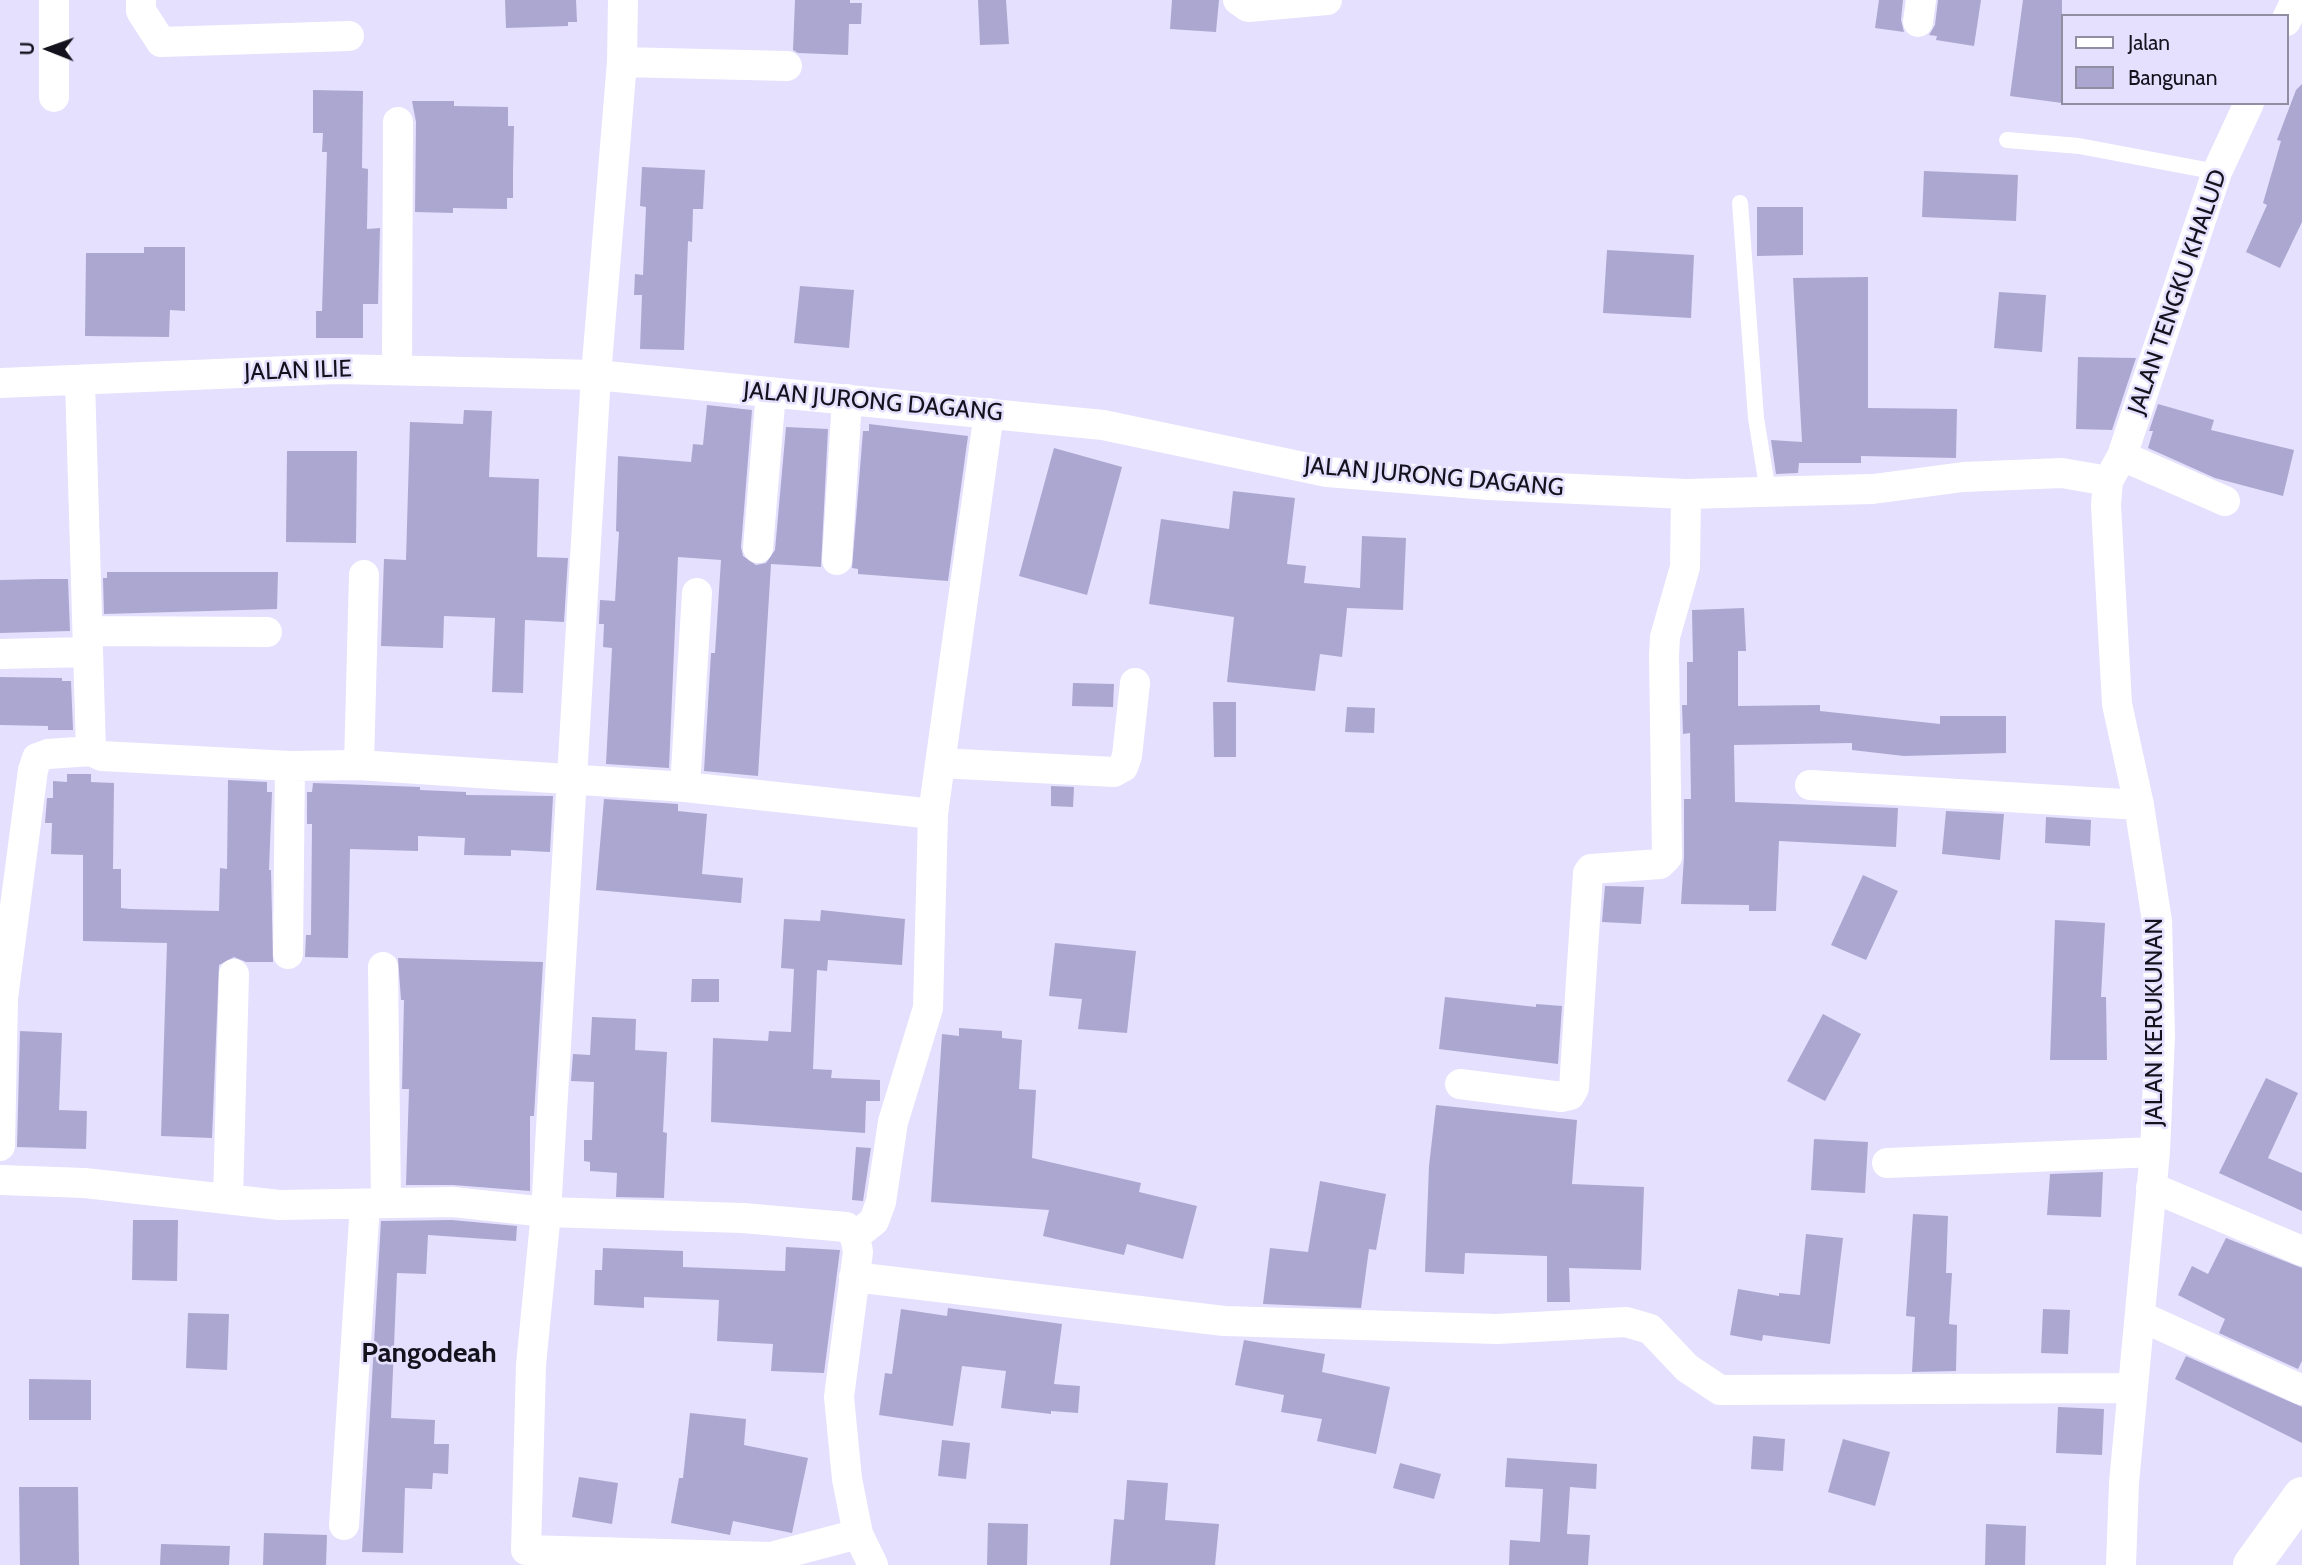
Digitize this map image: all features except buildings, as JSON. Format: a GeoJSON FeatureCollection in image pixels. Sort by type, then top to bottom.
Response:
{"type":"FeatureCollection","features":[{"type":"Feature","properties":{"kind":"street"},"geometry":{"type":"LineString","coordinates":[[54,0],[54,97]]}},
{"type":"Feature","properties":{"kind":"street"},"geometry":{"type":"LineString","coordinates":[[141,0],[141,11],[161,42],[349,36]]}},
{"type":"Feature","properties":{"kind":"street"},"geometry":{"type":"LineString","coordinates":[[623,0],[622,62],[596,375],[546,1212],[531,1365],[526,1557],[771,1558],[858,1534]]}},
{"type":"Feature","properties":{"kind":"street"},"geometry":{"type":"LineString","coordinates":[[1238,0],[1248,7],[1327,0]]}},
{"type":"Feature","properties":{"kind":"street"},"geometry":{"type":"LineString","coordinates":[[2288,17],[2296,0]]}},
{"type":"Feature","properties":{"kind":"street"},"geometry":{"type":"LineString","coordinates":[[622,62],[787,66]]}},
{"type":"Feature","properties":{"kind":"street","name":"JALAN TENGKU KHALUD"},"geometry":{"type":"LineString","coordinates":[[2115,469],[2217,172],[2248,105]]}},
{"type":"Feature","properties":{"kind":"street"},"geometry":{"type":"LineString","coordinates":[[397,370],[398,122]]}},
{"type":"Feature","properties":{"kind":"street","name":"JALAN ILIE"},"geometry":{"type":"LineString","coordinates":[[0,383],[337,369],[596,375]]}},
{"type":"Feature","properties":{"kind":"street","name":"JALAN JURONG DAGANG"},"geometry":{"type":"LineString","coordinates":[[596,375],[1103,425],[1327,472],[1489,485],[1686,494],[1768,492],[1873,489],[1963,477],[2115,469],[2225,501]]}},
{"type":"Feature","properties":{"kind":"street"},"geometry":{"type":"LineString","coordinates":[[80,381],[91,751]]}},
{"type":"Feature","properties":{"kind":"street"},"geometry":{"type":"LineString","coordinates":[[758,548],[771,392]]}},
{"type":"Feature","properties":{"kind":"street"},"geometry":{"type":"LineString","coordinates":[[837,560],[847,399]]}},
{"type":"Feature","properties":{"kind":"street"},"geometry":{"type":"LineString","coordinates":[[855,1236],[874,1221],[881,1202],[893,1122],[928,1008],[933,814],[989,413]]}},
{"type":"Feature","properties":{"kind":"street","name":"JALAN KERUKUNAN"},"geometry":{"type":"LineString","coordinates":[[2115,469],[2107,548],[2117,705],[2139,805],[2157,921],[2160,1035],[2155,1152],[2123,1483],[2121,1565]]}},
{"type":"Feature","properties":{"kind":"street"},"geometry":{"type":"LineString","coordinates":[[1460,1084],[1562,1097],[1570,1095],[1574,1088],[1588,873],[1591,869],[1660,864],[1667,857],[1664,655],[1685,567],[1686,494]]}},
{"type":"Feature","properties":{"kind":"street"},"geometry":{"type":"LineString","coordinates":[[359,765],[364,575]]}},
{"type":"Feature","properties":{"kind":"street"},"geometry":{"type":"LineString","coordinates":[[685,787],[697,593]]}},
{"type":"Feature","properties":{"kind":"street"},"geometry":{"type":"LineString","coordinates":[[0,654],[88,642],[267,632]]}},
{"type":"Feature","properties":{"kind":"street"},"geometry":{"type":"LineString","coordinates":[[940,763],[1114,772],[1123,767],[1127,756],[1135,683]]}},
{"type":"Feature","properties":{"kind":"street"},"geometry":{"type":"LineString","coordinates":[[0,1146],[3,998],[33,770],[37,758],[48,754],[91,751],[102,756],[290,766],[359,765],[573,778],[685,787],[933,814]]}},
{"type":"Feature","properties":{"kind":"street"},"geometry":{"type":"LineString","coordinates":[[288,954],[290,766]]}},
{"type":"Feature","properties":{"kind":"street"},"geometry":{"type":"LineString","coordinates":[[1810,785],[2139,805]]}},
{"type":"Feature","properties":{"kind":"street"},"geometry":{"type":"LineString","coordinates":[[344,1525],[376,1203],[383,967]]}},
{"type":"Feature","properties":{"kind":"street"},"geometry":{"type":"LineString","coordinates":[[228,1199],[233,974]]}},
{"type":"Feature","properties":{"kind":"street"},"geometry":{"type":"LineString","coordinates":[[1887,1163],[2155,1152]]}},
{"type":"Feature","properties":{"kind":"street"},"geometry":{"type":"LineString","coordinates":[[0,1180],[85,1183],[279,1205],[453,1202],[546,1212],[743,1218],[846,1227],[855,1236],[858,1252],[839,1397],[847,1479],[858,1534],[873,1565]]}},
{"type":"Feature","properties":{"kind":"street"},"geometry":{"type":"LineString","coordinates":[[2151,1186],[2302,1251]]}},
{"type":"Feature","properties":{"kind":"street"},"geometry":{"type":"LineString","coordinates":[[854,1277],[1224,1321],[1497,1329],[1626,1322],[1650,1329],[1688,1368],[1720,1390],[2133,1388]]}},
{"type":"Feature","properties":{"kind":"street"},"geometry":{"type":"LineString","coordinates":[[2140,1316],[2302,1390]]}},
{"type":"Feature","properties":{"kind":"street"},"geometry":{"type":"LineString","coordinates":[[2252,1565],[2302,1496]]}},
{"type":"Feature","properties":{"kind":"lane"},"geometry":{"type":"LineString","coordinates":[[2007,140],[2079,146],[2217,172]]}},
{"type":"Feature","properties":{"kind":"lane"},"geometry":{"type":"LineString","coordinates":[[1740,203],[1756,418],[1768,492]]}},
{"type":"Feature","properties":{"kind":"district","name":"Pangodeah"},"geometry":{"type":"Point","coordinates":[429,1354]}}]}
